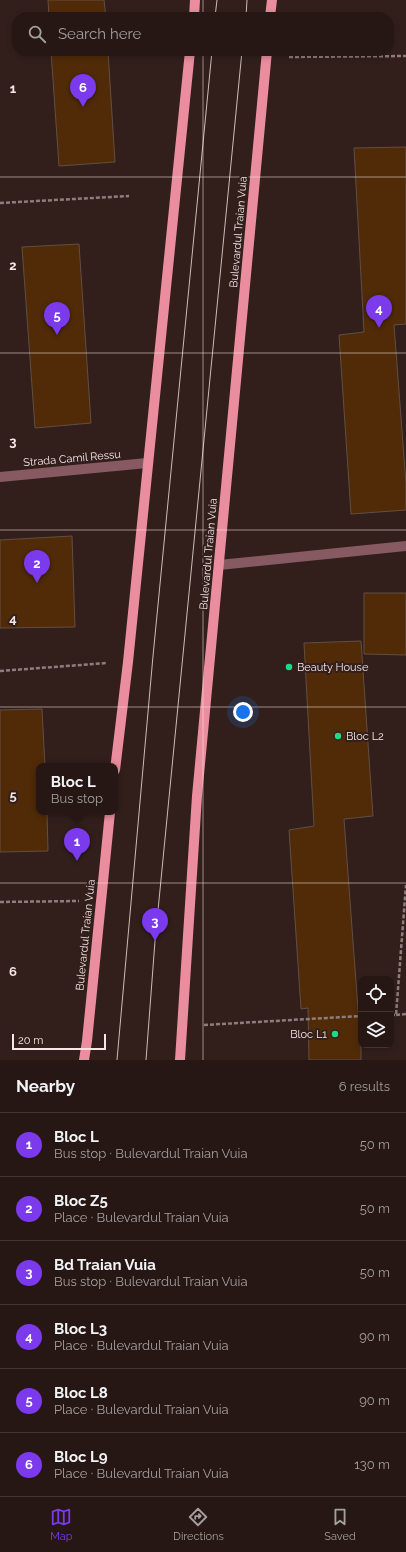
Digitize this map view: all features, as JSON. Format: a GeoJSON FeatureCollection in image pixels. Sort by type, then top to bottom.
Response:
{"type":"FeatureCollection","features":[{"type":"Feature","properties":{"kind":"main road"},"geometry":{"type":"LineString","coordinates":[[195,12],[196,0]]}},
{"type":"Feature","properties":{"kind":"main road"},"geometry":{"type":"LineString","coordinates":[[271,12],[272,0]]}},
{"type":"Feature","properties":{"kind":"main road"},"geometry":{"type":"LineString","coordinates":[[116,763],[128,662],[189,56]]}},
{"type":"Feature","properties":{"kind":"main road","name":"Bulevardul Traian Vuia"},"geometry":{"type":"LineString","coordinates":[[180,1060],[197,796],[266,56]]}},
{"type":"Feature","properties":{"kind":"main road","name":"Bulevardul Traian Vuia"},"geometry":{"type":"LineString","coordinates":[[84,1060],[110,815]]}},
{"type":"Feature","properties":{"kind":"street","name":"Strada Camil Ressu"},"geometry":{"type":"LineString","coordinates":[[0,477],[147,463]]}},
{"type":"Feature","properties":{"kind":"street"},"geometry":{"type":"LineString","coordinates":[[219,565],[406,546]]}},
{"type":"Feature","properties":{"kind":"path"},"geometry":{"type":"LineString","coordinates":[[394,56],[406,56]]}},
{"type":"Feature","properties":{"kind":"path"},"geometry":{"type":"LineString","coordinates":[[0,203],[129,196]]}},
{"type":"Feature","properties":{"kind":"path"},"geometry":{"type":"LineString","coordinates":[[0,671],[128,662]]}},
{"type":"Feature","properties":{"kind":"path"},"geometry":{"type":"LineString","coordinates":[[406,885],[396,1015],[406,1014]]}},
{"type":"Feature","properties":{"kind":"path"},"geometry":{"type":"LineString","coordinates":[[0,902],[100,901]]}},
{"type":"Feature","properties":{"kind":"path"},"geometry":{"type":"LineString","coordinates":[[181,1026],[358,1016]]}},
{"type":"Feature","properties":{"kind":"building"},"geometry":{"type":"Polygon","coordinates":[[[48,0],[104,0],[105,12],[49,12],[48,0]]]}},
{"type":"Feature","properties":{"kind":"building"},"geometry":{"type":"Polygon","coordinates":[[[51,56],[108,56],[115,162],[59,166],[51,56]]]}},
{"type":"Feature","properties":{"kind":"building"},"geometry":{"type":"Polygon","coordinates":[[[406,147],[406,324],[394,325],[406,484],[406,510],[351,514],[339,335],[364,332],[354,148],[406,147]]]}},
{"type":"Feature","properties":{"kind":"building"},"geometry":{"type":"Polygon","coordinates":[[[79,244],[91,423],[35,428],[22,247],[79,244]]]}},
{"type":"Feature","properties":{"kind":"building"},"geometry":{"type":"Polygon","coordinates":[[[72,536],[75,627],[0,628],[0,540],[72,536]]]}},
{"type":"Feature","properties":{"kind":"building"},"geometry":{"type":"Polygon","coordinates":[[[364,593],[406,593],[406,655],[364,654],[364,593]]]}},
{"type":"Feature","properties":{"kind":"building","name":"Bloc L2"},"geometry":{"type":"Polygon","coordinates":[[[361,641],[373,816],[344,819],[358,1009],[358,1048],[361,1048],[361,1060],[309,1060],[308,1008],[301,1009],[289,830],[314,826],[304,643],[361,641]]]}},
{"type":"Feature","properties":{"kind":"building"},"geometry":{"type":"Polygon","coordinates":[[[42,709],[45,763],[36,763],[36,815],[47,815],[48,851],[0,852],[0,710],[42,709]]]}},
{"type":"Feature","properties":{"kind":"tram line"},"geometry":{"type":"LineString","coordinates":[[216,12],[217,0]]}},
{"type":"Feature","properties":{"kind":"tram line"},"geometry":{"type":"LineString","coordinates":[[246,12],[247,0]]}},
{"type":"Feature","properties":{"kind":"tram line"},"geometry":{"type":"LineString","coordinates":[[117,1060],[153,656],[212,56]]}},
{"type":"Feature","properties":{"kind":"tram line"},"geometry":{"type":"LineString","coordinates":[[146,1060],[155,941],[242,56]]}},
{"type":"Feature","properties":{"kind":"place","name":"Bloc L9"},"geometry":{"type":"Point","coordinates":[83,107]}},
{"type":"Feature","properties":{"kind":"place","name":"Bloc L3"},"geometry":{"type":"Point","coordinates":[379,328]}},
{"type":"Feature","properties":{"kind":"place","name":"Bloc L8"},"geometry":{"type":"Point","coordinates":[57,335]}},
{"type":"Feature","properties":{"kind":"place","name":"Bloc Z5"},"geometry":{"type":"Point","coordinates":[37,583]}},
{"type":"Feature","properties":{"kind":"place","name":"Beauty House"},"geometry":{"type":"Point","coordinates":[289,667]}},
{"type":"Feature","properties":{"kind":"place","name":"Bloc L2"},"geometry":{"type":"Point","coordinates":[338,736]}},
{"type":"Feature","properties":{"kind":"place","name":"Bloc L"},"geometry":{"type":"Point","coordinates":[77,861]}},
{"type":"Feature","properties":{"kind":"place","name":"Bd Traian Vuia"},"geometry":{"type":"Point","coordinates":[155,941]}},
{"type":"Feature","properties":{"kind":"place","name":"Bloc L1"},"geometry":{"type":"Point","coordinates":[335,1034]}}]}
